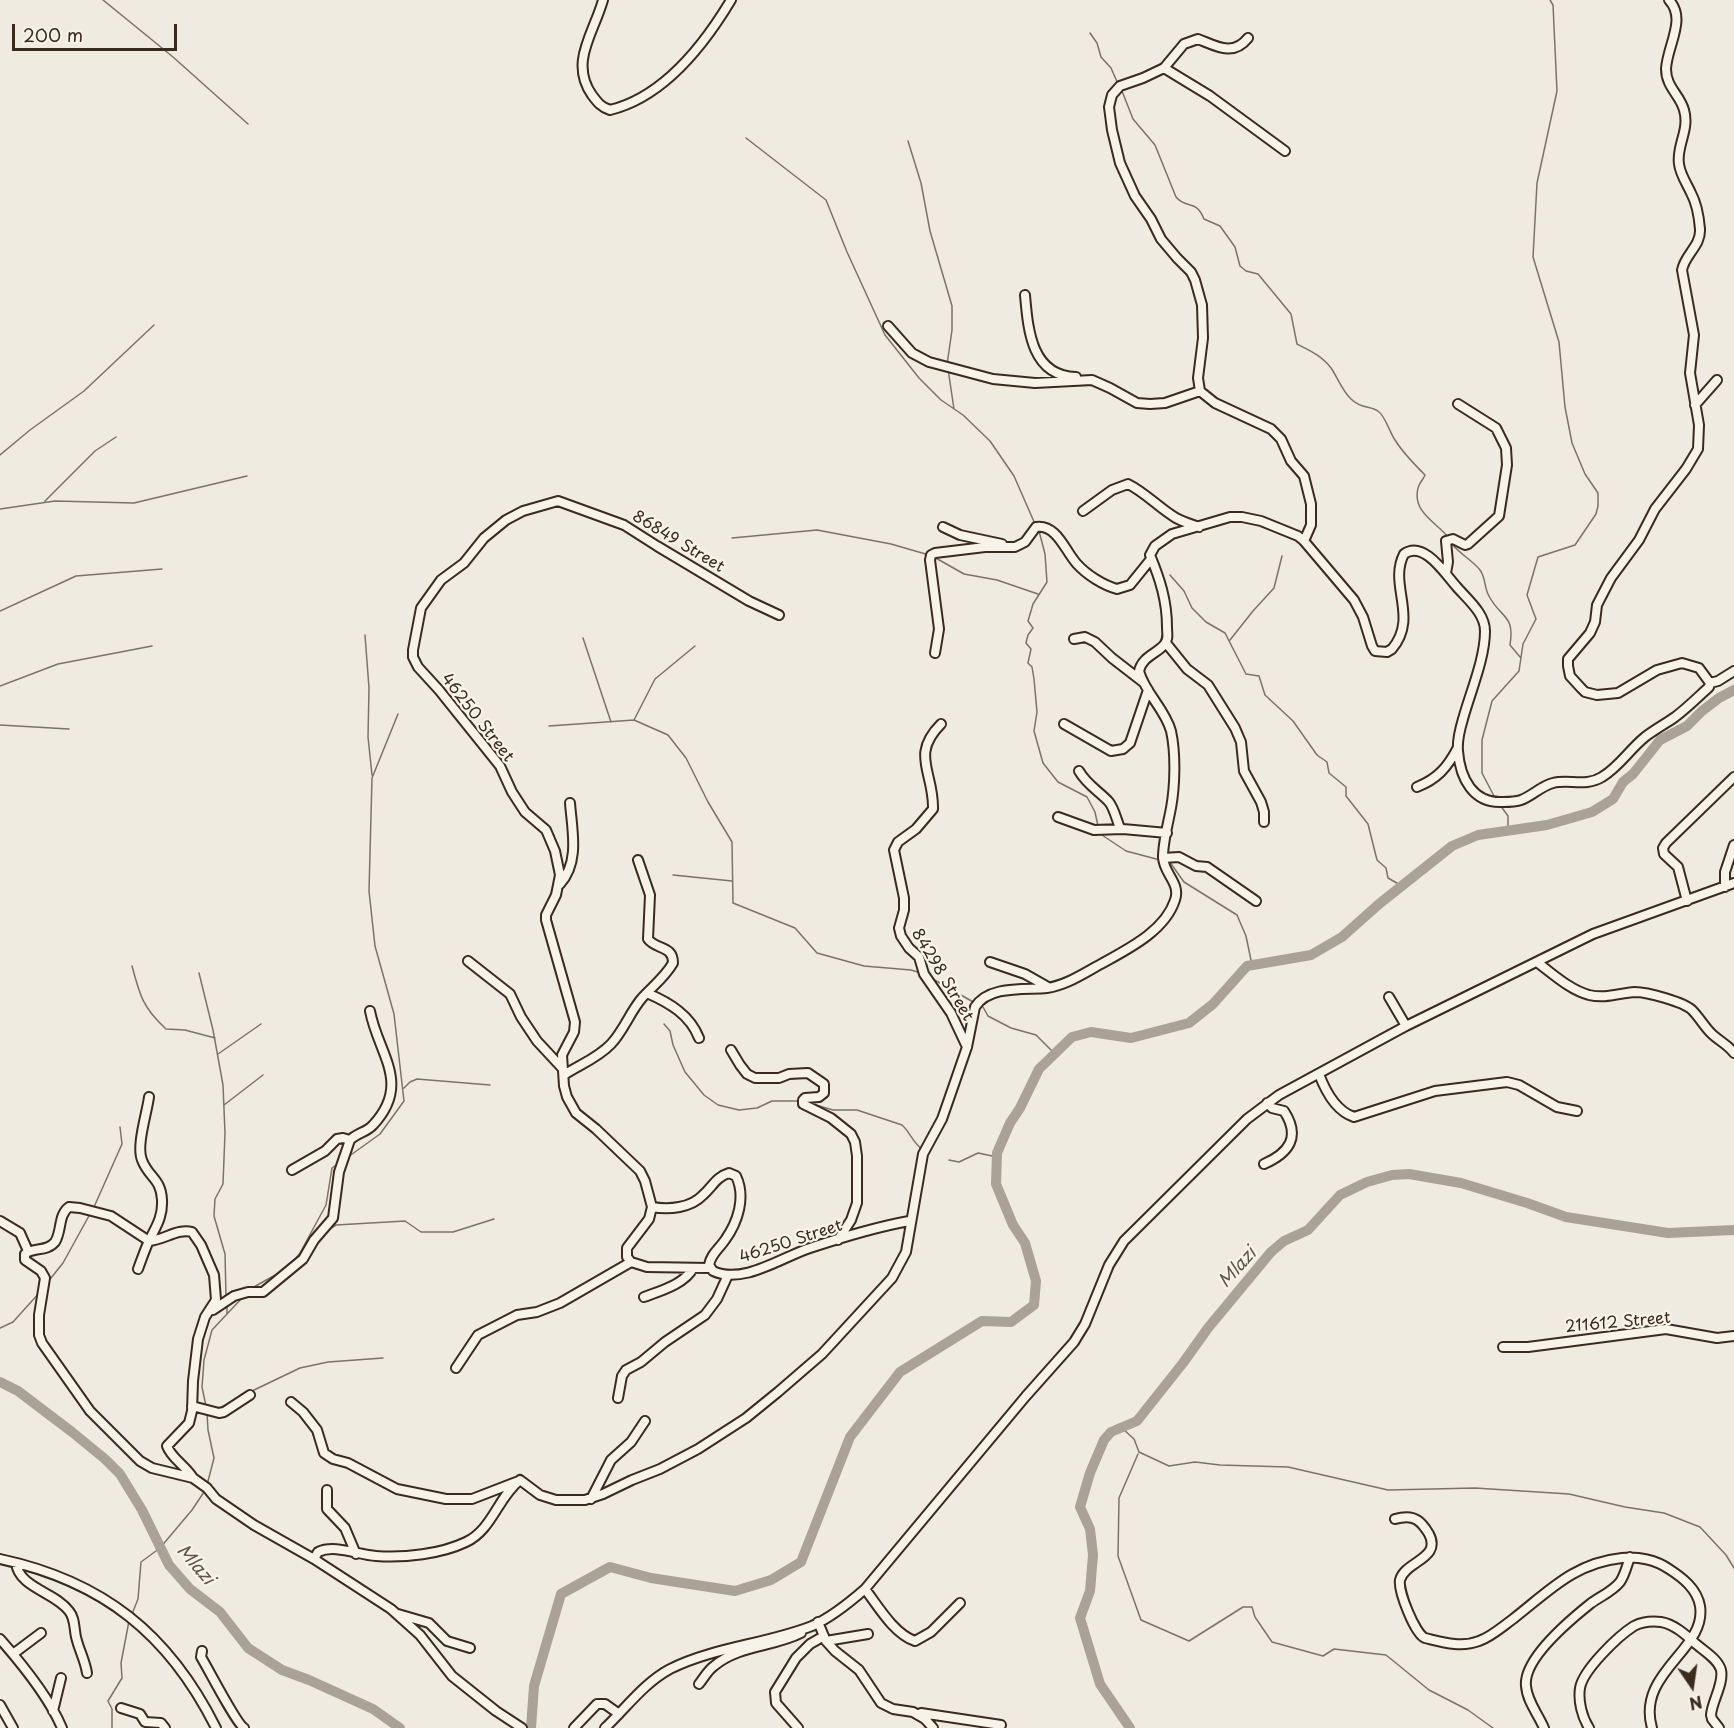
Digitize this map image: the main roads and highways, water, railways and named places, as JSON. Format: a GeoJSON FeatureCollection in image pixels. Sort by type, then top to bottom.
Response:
{"type":"FeatureCollection","features":[{"type":"Feature","properties":{"kind":"waterway"},"geometry":{"type":"LineString","coordinates":[[103,0],[173,57],[248,124]]}},
{"type":"Feature","properties":{"kind":"waterway"},"geometry":{"type":"LineString","coordinates":[[1495,798],[1482,773],[1482,740],[1492,701],[1519,671],[1523,644],[1536,619],[1527,595],[1538,557],[1575,545],[1596,514],[1598,506],[1598,493],[1585,474],[1572,443],[1565,407],[1559,342],[1533,257],[1537,183],[1557,91],[1553,5],[1550,0]]}},
{"type":"Feature","properties":{"kind":"waterway"},"geometry":{"type":"LineString","coordinates":[[1090,33],[1097,43],[1101,57],[1111,68],[1118,84]]}},
{"type":"Feature","properties":{"kind":"waterway"},"geometry":{"type":"LineString","coordinates":[[1122,91],[1133,119],[1155,145],[1176,197],[1194,206],[1204,219],[1220,226],[1235,247],[1240,266],[1246,271],[1258,274],[1291,314],[1297,344],[1324,360],[1351,399],[1381,414],[1398,445],[1425,475],[1419,486],[1418,504],[1426,516],[1448,537]]}},
{"type":"Feature","properties":{"kind":"waterway"},"geometry":{"type":"LineString","coordinates":[[746,138],[826,200],[885,335],[919,378],[941,400],[963,415],[990,441],[1014,476],[1035,524]]}},
{"type":"Feature","properties":{"kind":"waterway"},"geometry":{"type":"LineString","coordinates":[[908,141],[921,183],[930,231],[952,306],[952,330],[947,365]]}},
{"type":"Feature","properties":{"kind":"waterway"},"geometry":{"type":"LineString","coordinates":[[0,455],[84,391],[154,325]]}},
{"type":"Feature","properties":{"kind":"waterway"},"geometry":{"type":"LineString","coordinates":[[948,369],[954,409]]}},
{"type":"Feature","properties":{"kind":"waterway"},"geometry":{"type":"LineString","coordinates":[[45,501],[95,451],[116,437]]}},
{"type":"Feature","properties":{"kind":"waterway"},"geometry":{"type":"LineString","coordinates":[[0,509],[55,501],[134,503],[247,476]]}},
{"type":"Feature","properties":{"kind":"waterway"},"geometry":{"type":"LineString","coordinates":[[732,538],[817,530],[891,544],[929,555]]}},
{"type":"Feature","properties":{"kind":"waterway"},"geometry":{"type":"LineString","coordinates":[[1039,531],[1045,554],[1047,582],[1033,604],[1028,621],[1033,628],[1026,643],[1031,649],[1028,663],[1032,667],[1034,679],[1037,712],[1034,731],[1043,763],[1058,782],[1087,797],[1095,812],[1098,826]]}},
{"type":"Feature","properties":{"kind":"waterway"},"geometry":{"type":"LineString","coordinates":[[1452,544],[1482,573],[1489,596],[1509,622],[1510,645],[1520,657]]}},
{"type":"Feature","properties":{"kind":"waterway"},"geometry":{"type":"LineString","coordinates":[[1230,640],[1274,588],[1282,556]]}},
{"type":"Feature","properties":{"kind":"waterway"},"geometry":{"type":"LineString","coordinates":[[934,557],[964,574],[997,580],[1038,594]]}},
{"type":"Feature","properties":{"kind":"waterway"},"geometry":{"type":"LineString","coordinates":[[0,611],[76,576],[162,569]]}},
{"type":"Feature","properties":{"kind":"waterway"},"geometry":{"type":"LineString","coordinates":[[1170,575],[1184,591],[1192,608],[1206,622],[1225,633],[1246,674],[1259,676],[1265,695],[1293,721],[1317,755],[1327,762],[1329,773],[1346,787],[1346,796],[1368,824],[1377,860],[1386,868],[1388,878],[1402,886]]}},
{"type":"Feature","properties":{"kind":"waterway"},"geometry":{"type":"LineString","coordinates":[[365,635],[369,688],[368,737],[372,775]]}},
{"type":"Feature","properties":{"kind":"waterway"},"geometry":{"type":"LineString","coordinates":[[583,638],[611,722]]}},
{"type":"Feature","properties":{"kind":"waterway"},"geometry":{"type":"LineString","coordinates":[[0,686],[58,664],[152,646]]}},
{"type":"Feature","properties":{"kind":"waterway"},"geometry":{"type":"LineString","coordinates":[[634,720],[655,679],[695,646]]}},
{"type":"Feature","properties":{"kind":"waterway"},"geometry":{"type":"LineString","coordinates":[[531,1728],[534,1686],[561,1594],[610,1567],[651,1578],[735,1591],[771,1580],[801,1562],[850,1437],[900,1372],[982,1321],[1011,1322],[1034,1305],[1036,1281],[1025,1243],[1013,1225],[996,1184],[997,1153],[1039,1069],[1072,1037],[1091,1032],[1131,1038],[1189,1023],[1213,1004],[1247,966],[1311,955],[1342,937],[1379,904],[1452,846],[1478,835],[1547,825],[1592,812],[1613,799],[1623,782],[1633,774],[1660,740],[1687,726],[1702,711],[1734,690]]}},
{"type":"Feature","properties":{"kind":"waterway"},"geometry":{"type":"LineString","coordinates":[[348,1157],[380,1134],[404,1101],[394,1014],[375,946],[369,891],[372,778],[398,714]]}},
{"type":"Feature","properties":{"kind":"waterway"},"geometry":{"type":"LineString","coordinates":[[549,726],[634,720],[668,735],[686,758],[708,802],[732,842],[733,903],[795,928],[817,953],[864,966],[921,973]]}},
{"type":"Feature","properties":{"kind":"waterway"},"geometry":{"type":"LineString","coordinates":[[0,725],[69,729]]}},
{"type":"Feature","properties":{"kind":"waterway"},"geometry":{"type":"LineString","coordinates":[[1500,805],[1508,816],[1508,831]]}},
{"type":"Feature","properties":{"kind":"waterway"},"geometry":{"type":"LineString","coordinates":[[1099,833],[1126,851],[1160,860]]}},
{"type":"Feature","properties":{"kind":"waterway"},"geometry":{"type":"LineString","coordinates":[[1169,861],[1184,882],[1237,915],[1246,936],[1252,965]]}},
{"type":"Feature","properties":{"kind":"waterway"},"geometry":{"type":"LineString","coordinates":[[673,875],[732,881]]}},
{"type":"Feature","properties":{"kind":"waterway"},"geometry":{"type":"LineString","coordinates":[[132,966],[143,1001],[152,1015],[166,1029],[185,1030],[215,1038]]}},
{"type":"Feature","properties":{"kind":"waterway"},"geometry":{"type":"LineString","coordinates":[[199,973],[223,1085],[225,1133],[223,1184],[215,1199],[214,1216],[225,1254],[226,1296]]}},
{"type":"Feature","properties":{"kind":"waterway"},"geometry":{"type":"LineString","coordinates":[[931,978],[975,1003]]}},
{"type":"Feature","properties":{"kind":"waterway"},"geometry":{"type":"LineString","coordinates":[[983,1007],[988,1016],[1011,1028],[1036,1035],[1055,1054]]}},
{"type":"Feature","properties":{"kind":"waterway"},"geometry":{"type":"LineString","coordinates":[[218,1054],[261,1024]]}},
{"type":"Feature","properties":{"kind":"waterway"},"geometry":{"type":"LineString","coordinates":[[664,1024],[670,1031],[673,1045],[685,1072],[704,1095],[718,1105],[739,1110],[757,1108],[772,1101],[800,1101]]}},
{"type":"Feature","properties":{"kind":"waterway"},"geometry":{"type":"LineString","coordinates":[[224,1105],[263,1075]]}},
{"type":"Feature","properties":{"kind":"waterway"},"geometry":{"type":"LineString","coordinates":[[404,1088],[417,1079],[490,1085]]}},
{"type":"Feature","properties":{"kind":"waterway"},"geometry":{"type":"LineString","coordinates":[[809,1103],[833,1110],[857,1110],[902,1125],[922,1149]]}},
{"type":"Feature","properties":{"kind":"waterway"},"geometry":{"type":"LineString","coordinates":[[94,1207],[122,1144],[120,1127]]}},
{"type":"Feature","properties":{"kind":"waterway"},"geometry":{"type":"LineString","coordinates":[[949,1160],[959,1162],[978,1153],[997,1157]]}},
{"type":"Feature","properties":{"kind":"waterway"},"geometry":{"type":"LineString","coordinates":[[252,1288],[277,1274],[294,1261],[300,1253],[326,1205],[332,1168],[339,1163]]}},
{"type":"Feature","properties":{"kind":"waterway","name":"Mlazi"},"geometry":{"type":"LineString","coordinates":[[1130,1728],[1100,1684],[1080,1618],[1090,1591],[1093,1555],[1090,1529],[1080,1507],[1090,1473],[1104,1440],[1111,1432],[1137,1421],[1208,1328],[1271,1252],[1284,1241],[1308,1230],[1340,1195],[1367,1182],[1392,1175],[1409,1174],[1461,1183],[1566,1217],[1668,1233],[1734,1230]]}},
{"type":"Feature","properties":{"kind":"waterway"},"geometry":{"type":"LineString","coordinates":[[47,1283],[63,1263],[90,1214]]}},
{"type":"Feature","properties":{"kind":"waterway"},"geometry":{"type":"LineString","coordinates":[[325,1232],[336,1225],[405,1221],[421,1232],[453,1232],[494,1219]]}},
{"type":"Feature","properties":{"kind":"waterway"},"geometry":{"type":"LineString","coordinates":[[0,1328],[13,1322],[40,1292]]}},
{"type":"Feature","properties":{"kind":"waterway"},"geometry":{"type":"LineString","coordinates":[[206,1406],[202,1387],[204,1360],[212,1330],[242,1298]]}},
{"type":"Feature","properties":{"kind":"waterway"},"geometry":{"type":"LineString","coordinates":[[227,1304],[227,1314]]}},
{"type":"Feature","properties":{"kind":"waterway"},"geometry":{"type":"LineString","coordinates":[[252,1391],[300,1368],[328,1362],[383,1358]]}},
{"type":"Feature","properties":{"kind":"waterway","name":"Mlazi"},"geometry":{"type":"LineString","coordinates":[[0,1382],[18,1391],[72,1432],[120,1474],[142,1510],[169,1565],[190,1589],[220,1612],[248,1648],[282,1670],[373,1709],[400,1728]]}},
{"type":"Feature","properties":{"kind":"waterway"},"geometry":{"type":"LineString","coordinates":[[217,1409],[235,1401]]}},
{"type":"Feature","properties":{"kind":"waterway"},"geometry":{"type":"LineString","coordinates":[[207,1413],[214,1458],[207,1485]]}},
{"type":"Feature","properties":{"kind":"waterway"},"geometry":{"type":"LineString","coordinates":[[1123,1429],[1134,1439],[1139,1452],[1169,1466],[1195,1462],[1288,1467],[1388,1490],[1475,1488],[1569,1494],[1664,1513],[1700,1527],[1726,1555],[1734,1568]]}},
{"type":"Feature","properties":{"kind":"waterway"},"geometry":{"type":"LineString","coordinates":[[1138,1454],[1119,1498],[1118,1556],[1141,1620],[1189,1641],[1243,1607],[1252,1607],[1255,1617],[1272,1642],[1323,1656],[1334,1649],[1386,1655],[1429,1690],[1468,1710],[1493,1728]]}},
{"type":"Feature","properties":{"kind":"waterway","name":"Mlazi"},"geometry":{"type":"LineString","coordinates":[[132,1614],[138,1599],[141,1562],[160,1548],[192,1510],[206,1489]]}},
{"type":"Feature","properties":{"kind":"waterway"},"geometry":{"type":"LineString","coordinates":[[112,1728],[112,1709],[108,1701],[122,1678],[121,1663],[129,1621]]}}]}
